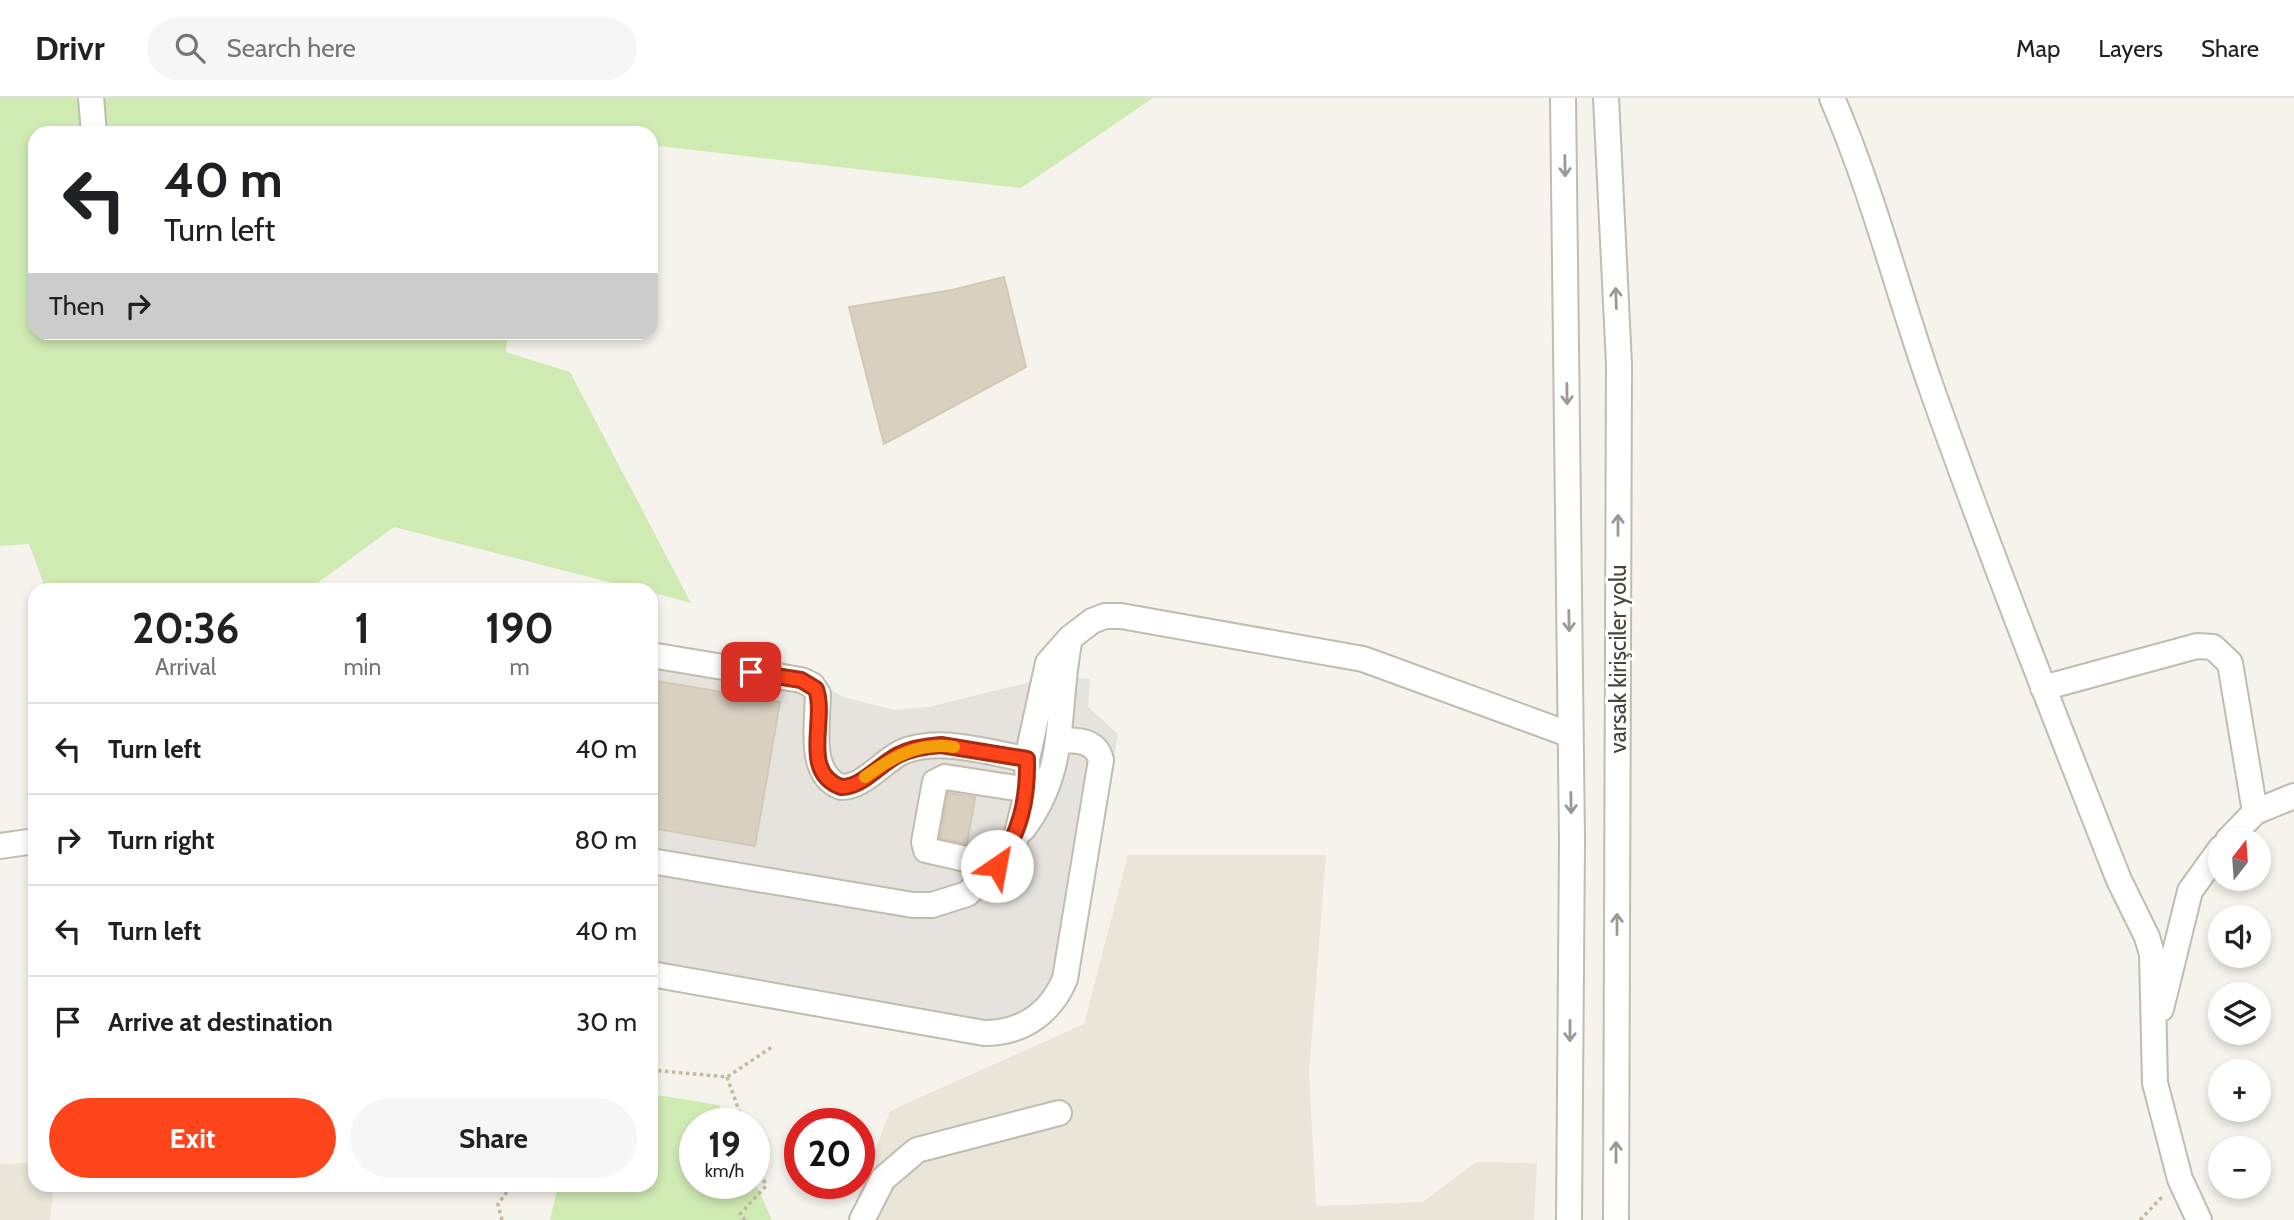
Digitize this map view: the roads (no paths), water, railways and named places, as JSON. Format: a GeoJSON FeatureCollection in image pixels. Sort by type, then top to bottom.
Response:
{"type":"FeatureCollection","features":[{"type":"Feature","properties":{"kind":"street"},"geometry":{"type":"LineString","coordinates":[[91,98],[93,126]]}},
{"type":"Feature","properties":{"kind":"street","name":"varsak kirişciler yolu"},"geometry":{"type":"LineString","coordinates":[[1563,98],[1571,735],[1569,1220]]}},
{"type":"Feature","properties":{"kind":"street","name":"varsak kirişciler yolu"},"geometry":{"type":"LineString","coordinates":[[1606,98],[1619,364],[1616,1220]]}},
{"type":"Feature","properties":{"kind":"street"},"geometry":{"type":"LineString","coordinates":[[1832,98],[1848,136],[1905,313],[1963,477],[2119,880],[2147,937],[2152,954],[2155,1083],[2180,1179],[2199,1220]]}},
{"type":"Feature","properties":{"kind":"street"},"geometry":{"type":"LineString","coordinates":[[1015,841],[1028,790],[1027,759],[1045,672],[1052,656],[1070,638],[1092,621],[1105,616],[1121,616],[1363,659],[1571,735]]}},
{"type":"Feature","properties":{"kind":"street"},"geometry":{"type":"LineString","coordinates":[[658,862],[912,905],[932,905],[967,894],[997,866],[1043,801],[1059,740],[1064,670],[1070,638]]}},
{"type":"Feature","properties":{"kind":"street"},"geometry":{"type":"LineString","coordinates":[[2043,688],[2197,646],[2220,651],[2230,663],[2255,812]]}},
{"type":"Feature","properties":{"kind":"street"},"geometry":{"type":"LineString","coordinates":[[658,657],[801,680],[812,685],[818,694],[820,767],[827,779],[841,787],[857,782],[902,753],[928,746],[948,746],[1027,759]]}},
{"type":"Feature","properties":{"kind":"street"},"geometry":{"type":"LineString","coordinates":[[658,975],[984,1033],[1000,1033],[1028,1023],[1047,1009],[1065,979],[1101,760],[1098,751],[1089,744],[1059,740]]}},
{"type":"Feature","properties":{"kind":"street"},"geometry":{"type":"LineString","coordinates":[[997,866],[926,850],[924,842],[934,782],[945,777],[1028,790]]}},
{"type":"Feature","properties":{"kind":"street"},"geometry":{"type":"LineString","coordinates":[[2240,828],[2255,812],[2294,796]]}},
{"type":"Feature","properties":{"kind":"street"},"geometry":{"type":"LineString","coordinates":[[0,846],[28,842]]}},
{"type":"Feature","properties":{"kind":"street"},"geometry":{"type":"LineString","coordinates":[[2154,1033],[2190,891],[2208,866]]}},
{"type":"Feature","properties":{"kind":"street"},"geometry":{"type":"LineString","coordinates":[[862,1220],[883,1179],[917,1150],[1059,1114]]}}]}
